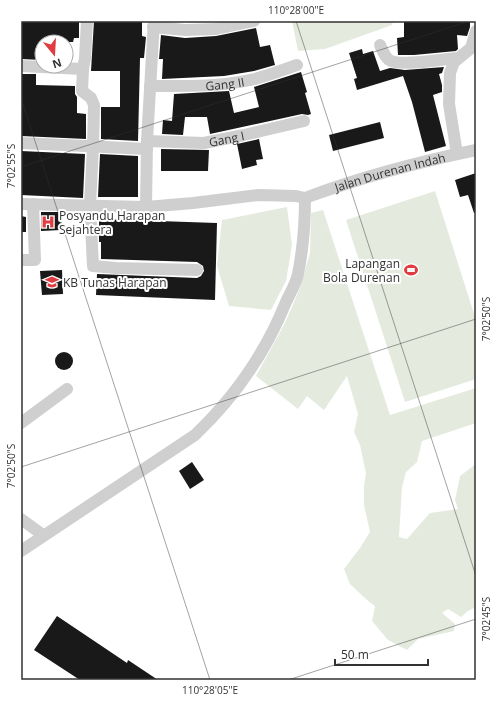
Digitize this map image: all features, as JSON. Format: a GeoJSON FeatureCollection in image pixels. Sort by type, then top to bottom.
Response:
{"type":"FeatureCollection","features":[{"type":"Feature","properties":{"kind":"street"},"geometry":{"type":"LineString","coordinates":[[87,21],[82,91],[91,98],[94,105],[94,146],[90,205],[93,266],[197,270]]}},
{"type":"Feature","properties":{"kind":"street"},"geometry":{"type":"LineString","coordinates":[[146,207],[147,145],[154,24],[185,30],[216,29],[254,21]]}},
{"type":"Feature","properties":{"kind":"street"},"geometry":{"type":"LineString","coordinates":[[457,154],[448,90],[450,73],[454,62],[471,48],[476,31]]}},
{"type":"Feature","properties":{"kind":"street"},"geometry":{"type":"LineString","coordinates":[[380,45],[385,56],[391,61],[403,62],[458,58]]}},
{"type":"Feature","properties":{"kind":"street","name":"Gang II"},"geometry":{"type":"LineString","coordinates":[[150,86],[197,86],[251,80],[297,65]]}},
{"type":"Feature","properties":{"kind":"street"},"geometry":{"type":"LineString","coordinates":[[21,66],[83,69]]}},
{"type":"Feature","properties":{"kind":"street","name":"Gang I"},"geometry":{"type":"LineString","coordinates":[[21,143],[94,146],[204,143],[304,121]]}},
{"type":"Feature","properties":{"kind":"street","name":"Jalan Durenan Indah"},"geometry":{"type":"LineString","coordinates":[[305,198],[338,186],[442,156],[476,150]]}},
{"type":"Feature","properties":{"kind":"street"},"geometry":{"type":"LineString","coordinates":[[21,204],[146,207],[205,202],[258,195],[296,196],[305,198],[305,226],[298,275],[270,338],[236,392],[216,415],[195,435],[21,551]]}},
{"type":"Feature","properties":{"kind":"street"},"geometry":{"type":"LineString","coordinates":[[21,260],[35,260],[33,204]]}},
{"type":"Feature","properties":{"kind":"street"},"geometry":{"type":"LineString","coordinates":[[21,423],[67,389]]}},
{"type":"Feature","properties":{"kind":"street"},"geometry":{"type":"LineString","coordinates":[[21,519],[43,535]]}},
{"type":"Feature","properties":{"kind":"shaded area"},"geometry":{"type":"Polygon","coordinates":[[[292,21],[393,21],[392,25],[325,49],[298,51],[292,21]]]}},
{"type":"Feature","properties":{"kind":"shaded area","name":"Lapangan Bola Durenan"},"geometry":{"type":"Polygon","coordinates":[[[435,191],[476,320],[476,379],[405,402],[346,220],[435,191]]]}},
{"type":"Feature","properties":{"kind":"shaded area"},"geometry":{"type":"Polygon","coordinates":[[[287,207],[292,245],[286,281],[271,310],[229,306],[217,266],[222,220],[287,207]]]}},
{"type":"Feature","properties":{"kind":"shaded area"},"geometry":{"type":"Polygon","coordinates":[[[323,210],[390,415],[476,388],[476,423],[422,441],[417,462],[406,472],[402,487],[399,537],[407,539],[430,513],[458,509],[455,500],[460,476],[476,464],[476,607],[461,617],[448,609],[442,613],[455,624],[454,631],[418,639],[407,650],[388,640],[372,621],[375,606],[350,584],[344,569],[370,532],[364,505],[366,473],[360,445],[354,432],[358,414],[347,376],[324,410],[307,396],[298,409],[256,376],[285,323],[300,288],[310,253],[311,213],[323,210]]]}},
{"type":"Feature","properties":{"kind":"building"},"geometry":{"type":"Polygon","coordinates":[[[21,21],[79,21],[79,38],[74,38],[74,34],[34,34],[34,60],[21,59],[21,21]]]}},
{"type":"Feature","properties":{"kind":"building"},"geometry":{"type":"Polygon","coordinates":[[[94,21],[142,21],[142,36],[146,37],[144,58],[140,58],[138,141],[101,139],[101,107],[120,107],[120,71],[91,71],[94,21]]]}},
{"type":"Feature","properties":{"kind":"building"},"geometry":{"type":"Polygon","coordinates":[[[169,21],[218,21],[185,22],[169,21]]]}},
{"type":"Feature","properties":{"kind":"building"},"geometry":{"type":"Polygon","coordinates":[[[404,21],[470,21],[470,27],[467,36],[457,35],[458,49],[456,51],[398,55],[397,38],[404,37],[404,21]]]}},
{"type":"Feature","properties":{"kind":"building"},"geometry":{"type":"Polygon","coordinates":[[[256,28],[260,47],[270,45],[275,65],[254,71],[224,76],[162,79],[163,59],[159,59],[161,35],[185,38],[216,36],[256,28]]]}},
{"type":"Feature","properties":{"kind":"building"},"geometry":{"type":"Polygon","coordinates":[[[362,49],[363,54],[373,51],[380,71],[390,68],[405,70],[444,67],[442,73],[439,74],[442,92],[433,95],[446,146],[425,152],[412,102],[403,76],[357,90],[354,79],[357,78],[349,53],[362,49]]]}},
{"type":"Feature","properties":{"kind":"building"},"geometry":{"type":"Polygon","coordinates":[[[301,72],[307,92],[305,93],[311,114],[302,114],[210,134],[207,117],[185,117],[183,135],[162,134],[163,120],[172,121],[174,94],[229,91],[234,113],[259,107],[254,87],[301,72]]]}},
{"type":"Feature","properties":{"kind":"building"},"geometry":{"type":"Polygon","coordinates":[[[21,74],[36,74],[36,85],[75,86],[77,113],[86,114],[86,139],[21,136],[21,74]]]}},
{"type":"Feature","properties":{"kind":"building"},"geometry":{"type":"Polygon","coordinates":[[[380,122],[384,138],[333,151],[329,135],[380,122]]]}},
{"type":"Feature","properties":{"kind":"building"},"geometry":{"type":"Polygon","coordinates":[[[259,139],[263,159],[256,160],[257,165],[242,169],[237,144],[259,139]]]}},
{"type":"Feature","properties":{"kind":"building"},"geometry":{"type":"Polygon","coordinates":[[[161,149],[209,150],[208,171],[161,171],[161,149]]]}},
{"type":"Feature","properties":{"kind":"building"},"geometry":{"type":"Polygon","coordinates":[[[21,151],[85,154],[83,198],[21,195],[21,151]]]}},
{"type":"Feature","properties":{"kind":"building"},"geometry":{"type":"Polygon","coordinates":[[[100,154],[138,156],[138,197],[98,197],[100,154]]]}},
{"type":"Feature","properties":{"kind":"building"},"geometry":{"type":"Polygon","coordinates":[[[476,173],[476,213],[474,213],[468,195],[460,197],[455,180],[476,173]]]}},
{"type":"Feature","properties":{"kind":"building"},"geometry":{"type":"Polygon","coordinates":[[[41,212],[60,212],[61,230],[41,231],[41,212]]]}},
{"type":"Feature","properties":{"kind":"building"},"geometry":{"type":"Polygon","coordinates":[[[21,216],[26,217],[26,232],[21,232],[21,216]]]}},
{"type":"Feature","properties":{"kind":"building"},"geometry":{"type":"Polygon","coordinates":[[[99,219],[217,223],[215,300],[96,295],[97,274],[197,278],[201,276],[204,271],[203,266],[197,262],[101,259],[99,219]]]}},
{"type":"Feature","properties":{"kind":"building","name":"KB Tunas Harapan"},"geometry":{"type":"Polygon","coordinates":[[[62,270],[63,294],[42,295],[40,271],[62,270]]]}},
{"type":"Feature","properties":{"kind":"building"},"geometry":{"type":"Polygon","coordinates":[[[60,352],[68,352],[73,357],[71,368],[68,370],[60,370],[55,365],[55,357],[60,352]]]}},
{"type":"Feature","properties":{"kind":"building"},"geometry":{"type":"Polygon","coordinates":[[[192,462],[204,480],[190,489],[179,471],[192,462]]]}},
{"type":"Feature","properties":{"kind":"building"},"geometry":{"type":"Polygon","coordinates":[[[57,616],[127,663],[128,660],[158,680],[80,680],[34,650],[57,616]]]}},
{"type":"Feature","properties":{"kind":"place","name":"Posyandu Harapan Sejahtera"},"geometry":{"type":"Point","coordinates":[48,222]}},
{"type":"Feature","properties":{"kind":"place","name":"Lapangan Bola Durenan"},"geometry":{"type":"Point","coordinates":[411,270]}},
{"type":"Feature","properties":{"kind":"place","name":"KB Tunas Harapan"},"geometry":{"type":"Point","coordinates":[52,282]}}]}
